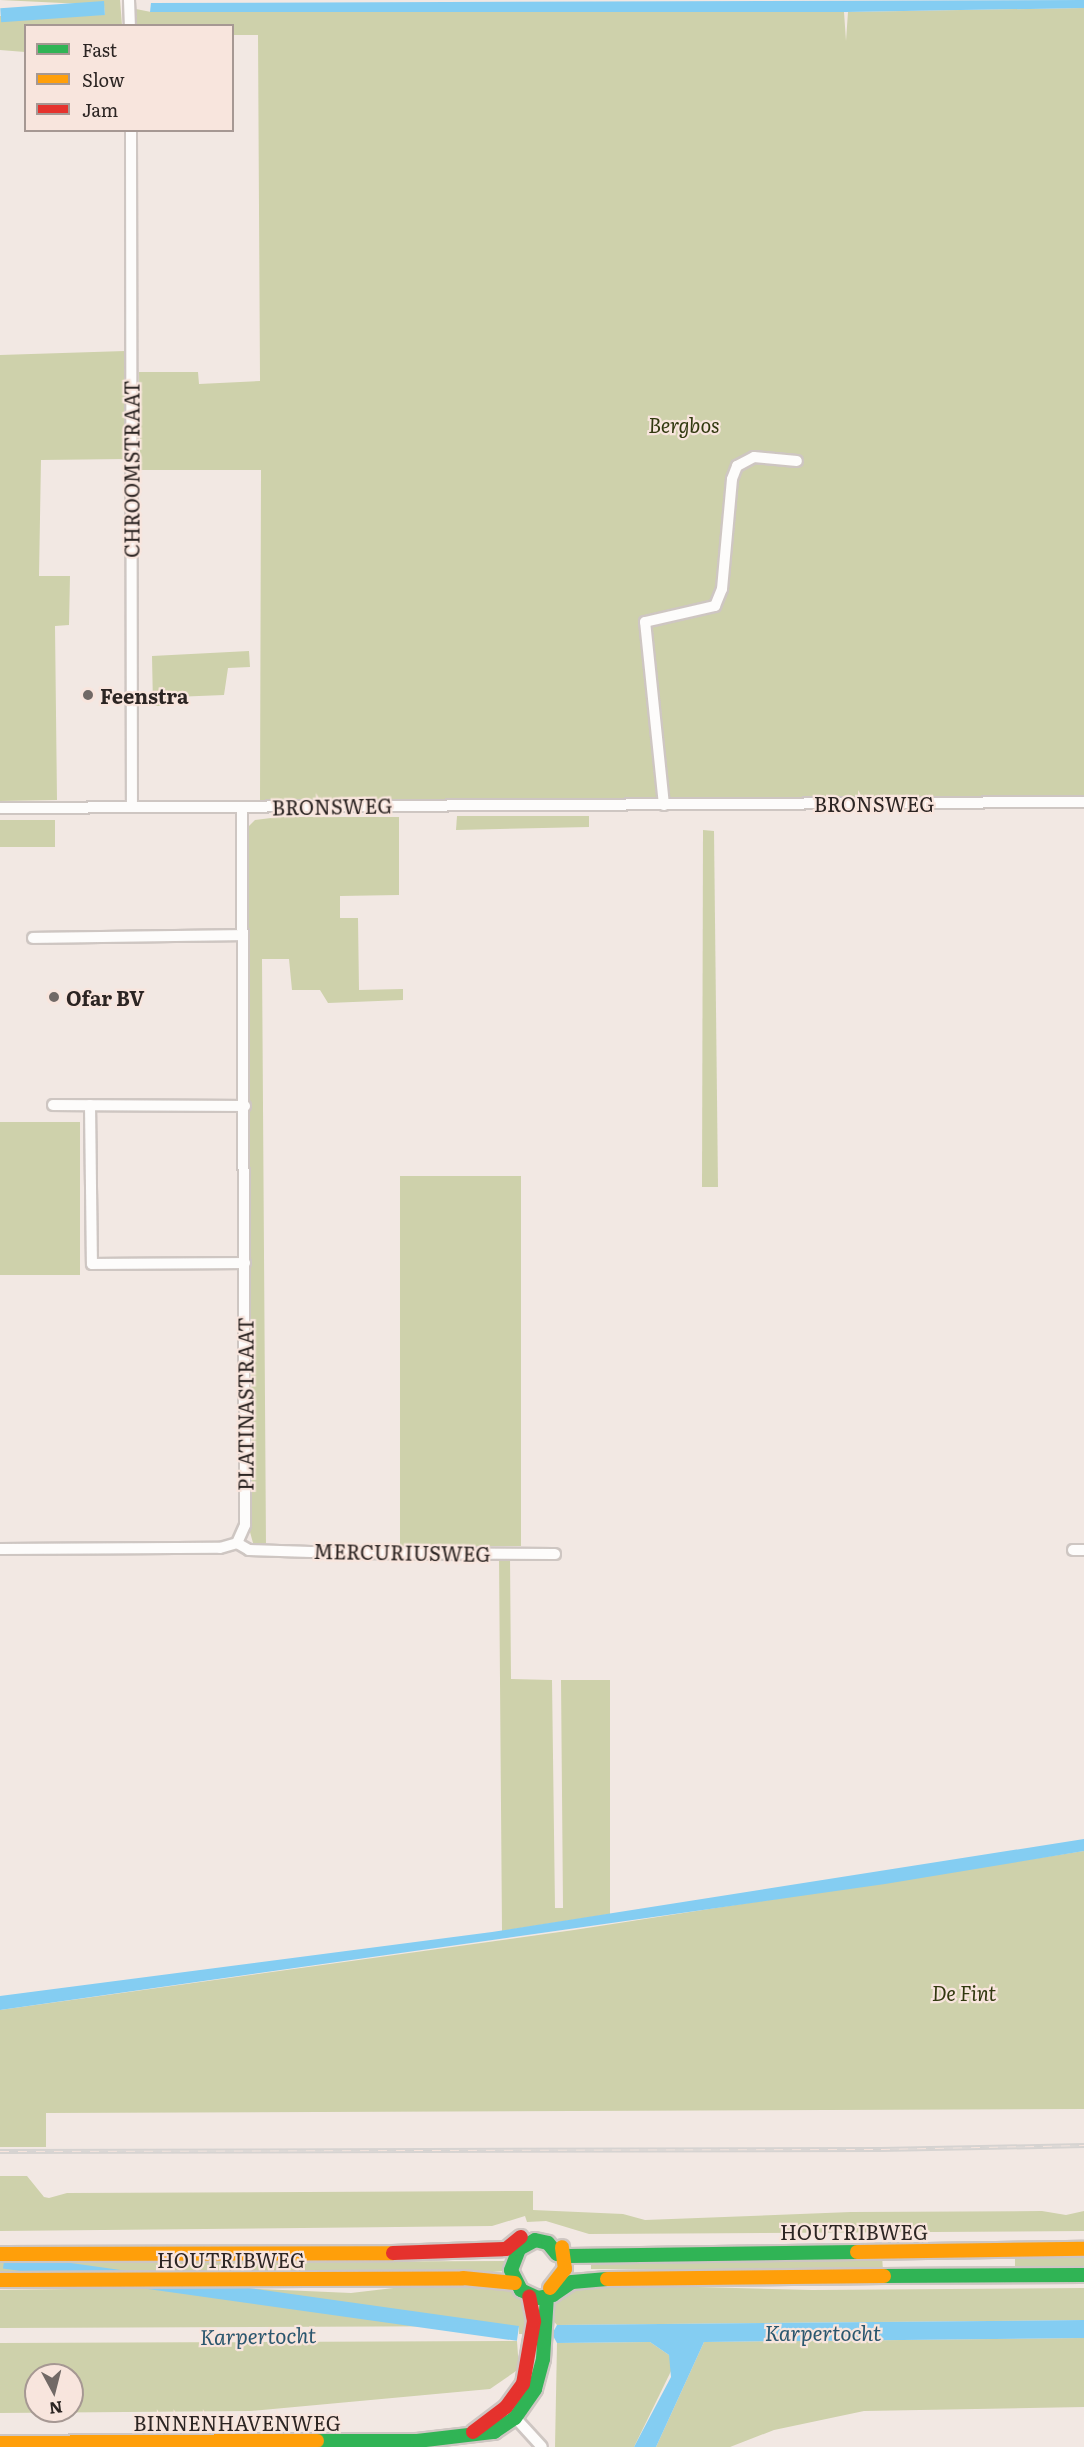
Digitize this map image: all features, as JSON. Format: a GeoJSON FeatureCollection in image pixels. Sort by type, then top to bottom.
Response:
{"type":"FeatureCollection","features":[{"type":"Feature","properties":{"kind":"main road","name":"HOUTRIBWEG"},"geometry":{"type":"LineString","coordinates":[[0,2254],[455,2253],[516,2247],[541,2232],[564,2251],[624,2253],[1084,2249]]}},
{"type":"Feature","properties":{"kind":"main road"},"geometry":{"type":"LineString","coordinates":[[516,2247],[513,2279],[529,2296],[588,2273],[627,2277],[1084,2275]]}},
{"type":"Feature","properties":{"kind":"main road","name":"BINNENHAVENWEG"},"geometry":{"type":"LineString","coordinates":[[0,2443],[417,2441],[473,2432],[494,2432],[510,2413],[531,2397],[542,2367],[555,2287],[564,2251]]}},
{"type":"Feature","properties":{"kind":"main road"},"geometry":{"type":"LineString","coordinates":[[513,2279],[519,2275],[535,2289],[555,2287]]}},
{"type":"Feature","properties":{"kind":"main road","name":"HOUTRIBWEG"},"geometry":{"type":"LineString","coordinates":[[0,2280],[513,2279]]}},
{"type":"Feature","properties":{"kind":"main road","name":"BINNENHAVENWEG"},"geometry":{"type":"LineString","coordinates":[[510,2413],[528,2367],[534,2321],[529,2296]]}},
{"type":"Feature","properties":{"kind":"street"},"geometry":{"type":"LineString","coordinates":[[129,0],[130,24]]}},
{"type":"Feature","properties":{"kind":"street","name":"CHROOMSTRAAT"},"geometry":{"type":"LineString","coordinates":[[130,132],[132,807]]}},
{"type":"Feature","properties":{"kind":"street"},"geometry":{"type":"LineString","coordinates":[[664,805],[645,622],[715,606],[722,590],[732,478],[737,466],[754,457],[797,461]]}},
{"type":"Feature","properties":{"kind":"street","name":"BRONSWEG"},"geometry":{"type":"LineString","coordinates":[[0,808],[1084,802]]}},
{"type":"Feature","properties":{"kind":"street","name":"PLATINASTRAAT"},"geometry":{"type":"LineString","coordinates":[[237,1543],[245,1525],[242,807]]}},
{"type":"Feature","properties":{"kind":"street"},"geometry":{"type":"LineString","coordinates":[[33,938],[243,935]]}},
{"type":"Feature","properties":{"kind":"street"},"geometry":{"type":"LineString","coordinates":[[53,1105],[245,1106]]}},
{"type":"Feature","properties":{"kind":"street"},"geometry":{"type":"LineString","coordinates":[[90,1105],[92,1264],[245,1263]]}},
{"type":"Feature","properties":{"kind":"street"},"geometry":{"type":"LineString","coordinates":[[0,1549],[220,1548],[237,1543]]}},
{"type":"Feature","properties":{"kind":"street","name":"MERCURIUSWEG"},"geometry":{"type":"LineString","coordinates":[[237,1543],[249,1550],[555,1554]]}},
{"type":"Feature","properties":{"kind":"street"},"geometry":{"type":"LineString","coordinates":[[510,2413],[542,2447]]}},
{"type":"Feature","properties":{"kind":"green space"},"geometry":{"type":"Polygon","coordinates":[[[0,0],[120,0],[122,24],[24,24],[24,52],[0,50],[0,16],[105,15],[104,5],[0,0]]]}},
{"type":"Feature","properties":{"kind":"green space","name":"Bergbos"},"geometry":{"type":"Polygon","coordinates":[[[1084,8],[1084,802],[260,802],[261,470],[140,470],[139,372],[198,372],[199,384],[260,381],[258,35],[234,35],[234,24],[136,24],[136,9],[151,12],[844,12],[846,41],[848,12],[1084,8]]]}},
{"type":"Feature","properties":{"kind":"green space"},"geometry":{"type":"Polygon","coordinates":[[[125,351],[125,459],[41,460],[39,576],[70,576],[69,625],[55,626],[57,800],[0,801],[0,355],[125,351]]]}},
{"type":"Feature","properties":{"kind":"green space"},"geometry":{"type":"Polygon","coordinates":[[[249,651],[250,667],[228,668],[224,695],[174,697],[174,706],[153,706],[152,656],[249,651]]]}},
{"type":"Feature","properties":{"kind":"green space"},"geometry":{"type":"Polygon","coordinates":[[[457,816],[589,816],[589,827],[456,830],[457,816]]]}},
{"type":"Feature","properties":{"kind":"green space"},"geometry":{"type":"Polygon","coordinates":[[[279,817],[399,817],[399,895],[340,896],[340,918],[358,918],[359,990],[403,989],[403,1000],[328,1003],[320,990],[292,990],[289,959],[262,959],[266,1546],[261,1546],[253,1543],[250,1532],[247,828],[255,820],[279,817]]]}},
{"type":"Feature","properties":{"kind":"green space"},"geometry":{"type":"Polygon","coordinates":[[[0,820],[55,820],[55,847],[0,847],[0,820]]]}},
{"type":"Feature","properties":{"kind":"green space"},"geometry":{"type":"Polygon","coordinates":[[[703,830],[714,831],[718,1187],[702,1187],[703,830]]]}},
{"type":"Feature","properties":{"kind":"green space"},"geometry":{"type":"Polygon","coordinates":[[[0,1122],[80,1122],[80,1275],[0,1275],[0,1122]]]}},
{"type":"Feature","properties":{"kind":"green space"},"geometry":{"type":"Polygon","coordinates":[[[400,1176],[521,1176],[521,1546],[400,1546],[400,1176]]]}},
{"type":"Feature","properties":{"kind":"green space"},"geometry":{"type":"Polygon","coordinates":[[[499,1556],[510,1556],[511,1679],[552,1680],[555,1908],[563,1908],[561,1680],[610,1680],[610,1914],[502,1931],[499,1556]]]}},
{"type":"Feature","properties":{"kind":"green space","name":"De Fint"},"geometry":{"type":"Polygon","coordinates":[[[1084,1851],[1084,2109],[46,2113],[46,2147],[0,2147],[0,2010],[574,1930],[1084,1851]]]}},
{"type":"Feature","properties":{"kind":"green space"},"geometry":{"type":"Polygon","coordinates":[[[0,2176],[27,2176],[44,2197],[49,2198],[67,2193],[533,2191],[533,2210],[623,2214],[645,2220],[851,2212],[1042,2211],[1066,2215],[1084,2211],[1084,2231],[589,2234],[546,2221],[527,2222],[525,2216],[492,2226],[0,2231],[0,2176]]]}},
{"type":"Feature","properties":{"kind":"green space"},"geometry":{"type":"Polygon","coordinates":[[[1015,2255],[1084,2255],[1084,2270],[1015,2270],[1015,2255]]]}},
{"type":"Feature","properties":{"kind":"green space"},"geometry":{"type":"Polygon","coordinates":[[[882,2256],[883,2270],[591,2269],[591,2259],[882,2256]]]}},
{"type":"Feature","properties":{"kind":"green space"},"geometry":{"type":"Polygon","coordinates":[[[505,2261],[505,2271],[467,2274],[0,2275],[0,2263],[505,2261]]]}},
{"type":"Feature","properties":{"kind":"green space"},"geometry":{"type":"Polygon","coordinates":[[[502,2284],[523,2299],[532,2334],[519,2334],[519,2326],[0,2328],[0,2290],[216,2287],[351,2293],[419,2285],[502,2284]]]}},
{"type":"Feature","properties":{"kind":"green space"},"geometry":{"type":"Polygon","coordinates":[[[584,2284],[812,2290],[1084,2288],[1084,2320],[557,2325],[548,2315],[552,2304],[584,2284]]]}},
{"type":"Feature","properties":{"kind":"green space"},"geometry":{"type":"Polygon","coordinates":[[[1084,2338],[1084,2407],[864,2411],[774,2430],[730,2447],[656,2447],[704,2342],[1084,2338]]]}},
{"type":"Feature","properties":{"kind":"green space"},"geometry":{"type":"Polygon","coordinates":[[[517,2341],[519,2369],[490,2389],[251,2411],[84,2412],[84,2363],[24,2363],[24,2413],[0,2413],[0,2343],[517,2341]]]}},
{"type":"Feature","properties":{"kind":"green space"},"geometry":{"type":"Polygon","coordinates":[[[650,2342],[669,2355],[673,2367],[634,2447],[555,2447],[557,2343],[650,2342]]]}},
{"type":"Feature","properties":{"kind":"water"},"geometry":{"type":"Polygon","coordinates":[[[1084,0],[1084,8],[846,12],[150,12],[151,3],[1084,0]]]}},
{"type":"Feature","properties":{"kind":"water"},"geometry":{"type":"Polygon","coordinates":[[[104,1],[105,15],[1,22],[0,8],[104,1]]]}},
{"type":"Feature","properties":{"kind":"water"},"geometry":{"type":"Polygon","coordinates":[[[1084,1839],[1084,1851],[885,1884],[0,2010],[0,1996],[492,1932],[1084,1839]]]}},
{"type":"Feature","properties":{"kind":"water"},"geometry":{"type":"Polygon","coordinates":[[[5,2254],[519,2326],[517,2341],[3,2269],[5,2254]]]}},
{"type":"Feature","properties":{"kind":"water","name":"Karpertocht"},"geometry":{"type":"Polygon","coordinates":[[[1084,2320],[1084,2338],[704,2342],[656,2447],[634,2447],[671,2377],[669,2355],[650,2342],[557,2343],[552,2334],[557,2325],[1084,2320]]]}},
{"type":"Feature","properties":{"kind":"railway"},"geometry":{"type":"LineString","coordinates":[[0,2151],[881,2149],[1084,2145]]}},
{"type":"Feature","properties":{"kind":"traffic: fast"},"geometry":{"type":"LineString","coordinates":[[607,2279],[572,2282],[553,2295],[538,2298],[521,2290],[511,2270],[519,2249],[535,2240],[548,2243],[557,2254],[569,2256],[857,2252]]}},
{"type":"Feature","properties":{"kind":"traffic: fast"},"geometry":{"type":"LineString","coordinates":[[884,2276],[1084,2275]]}},
{"type":"Feature","properties":{"kind":"traffic: fast"},"geometry":{"type":"LineString","coordinates":[[317,2441],[417,2441],[494,2432],[515,2418],[535,2389],[543,2359],[547,2296]]}},
{"type":"Feature","properties":{"kind":"traffic: slow"},"geometry":{"type":"LineString","coordinates":[[550,2288],[565,2269],[562,2247]]}},
{"type":"Feature","properties":{"kind":"traffic: slow"},"geometry":{"type":"LineString","coordinates":[[857,2252],[1084,2249]]}},
{"type":"Feature","properties":{"kind":"traffic: slow"},"geometry":{"type":"LineString","coordinates":[[0,2254],[393,2253]]}},
{"type":"Feature","properties":{"kind":"traffic: slow"},"geometry":{"type":"LineString","coordinates":[[607,2279],[884,2276]]}},
{"type":"Feature","properties":{"kind":"traffic: slow"},"geometry":{"type":"LineString","coordinates":[[0,2280],[463,2278],[515,2283]]}},
{"type":"Feature","properties":{"kind":"traffic: slow"},"geometry":{"type":"LineString","coordinates":[[0,2443],[317,2441]]}},
{"type":"Feature","properties":{"kind":"traffic: jam"},"geometry":{"type":"LineString","coordinates":[[393,2253],[506,2249],[521,2237]]}},
{"type":"Feature","properties":{"kind":"traffic: jam"},"geometry":{"type":"LineString","coordinates":[[473,2432],[506,2407],[523,2384],[534,2321],[529,2296]]}},
{"type":"Feature","properties":{"kind":"place","name":"Feenstra"},"geometry":{"type":"Point","coordinates":[88,695]}},
{"type":"Feature","properties":{"kind":"place","name":"Ofar BV"},"geometry":{"type":"Point","coordinates":[54,997]}}]}
